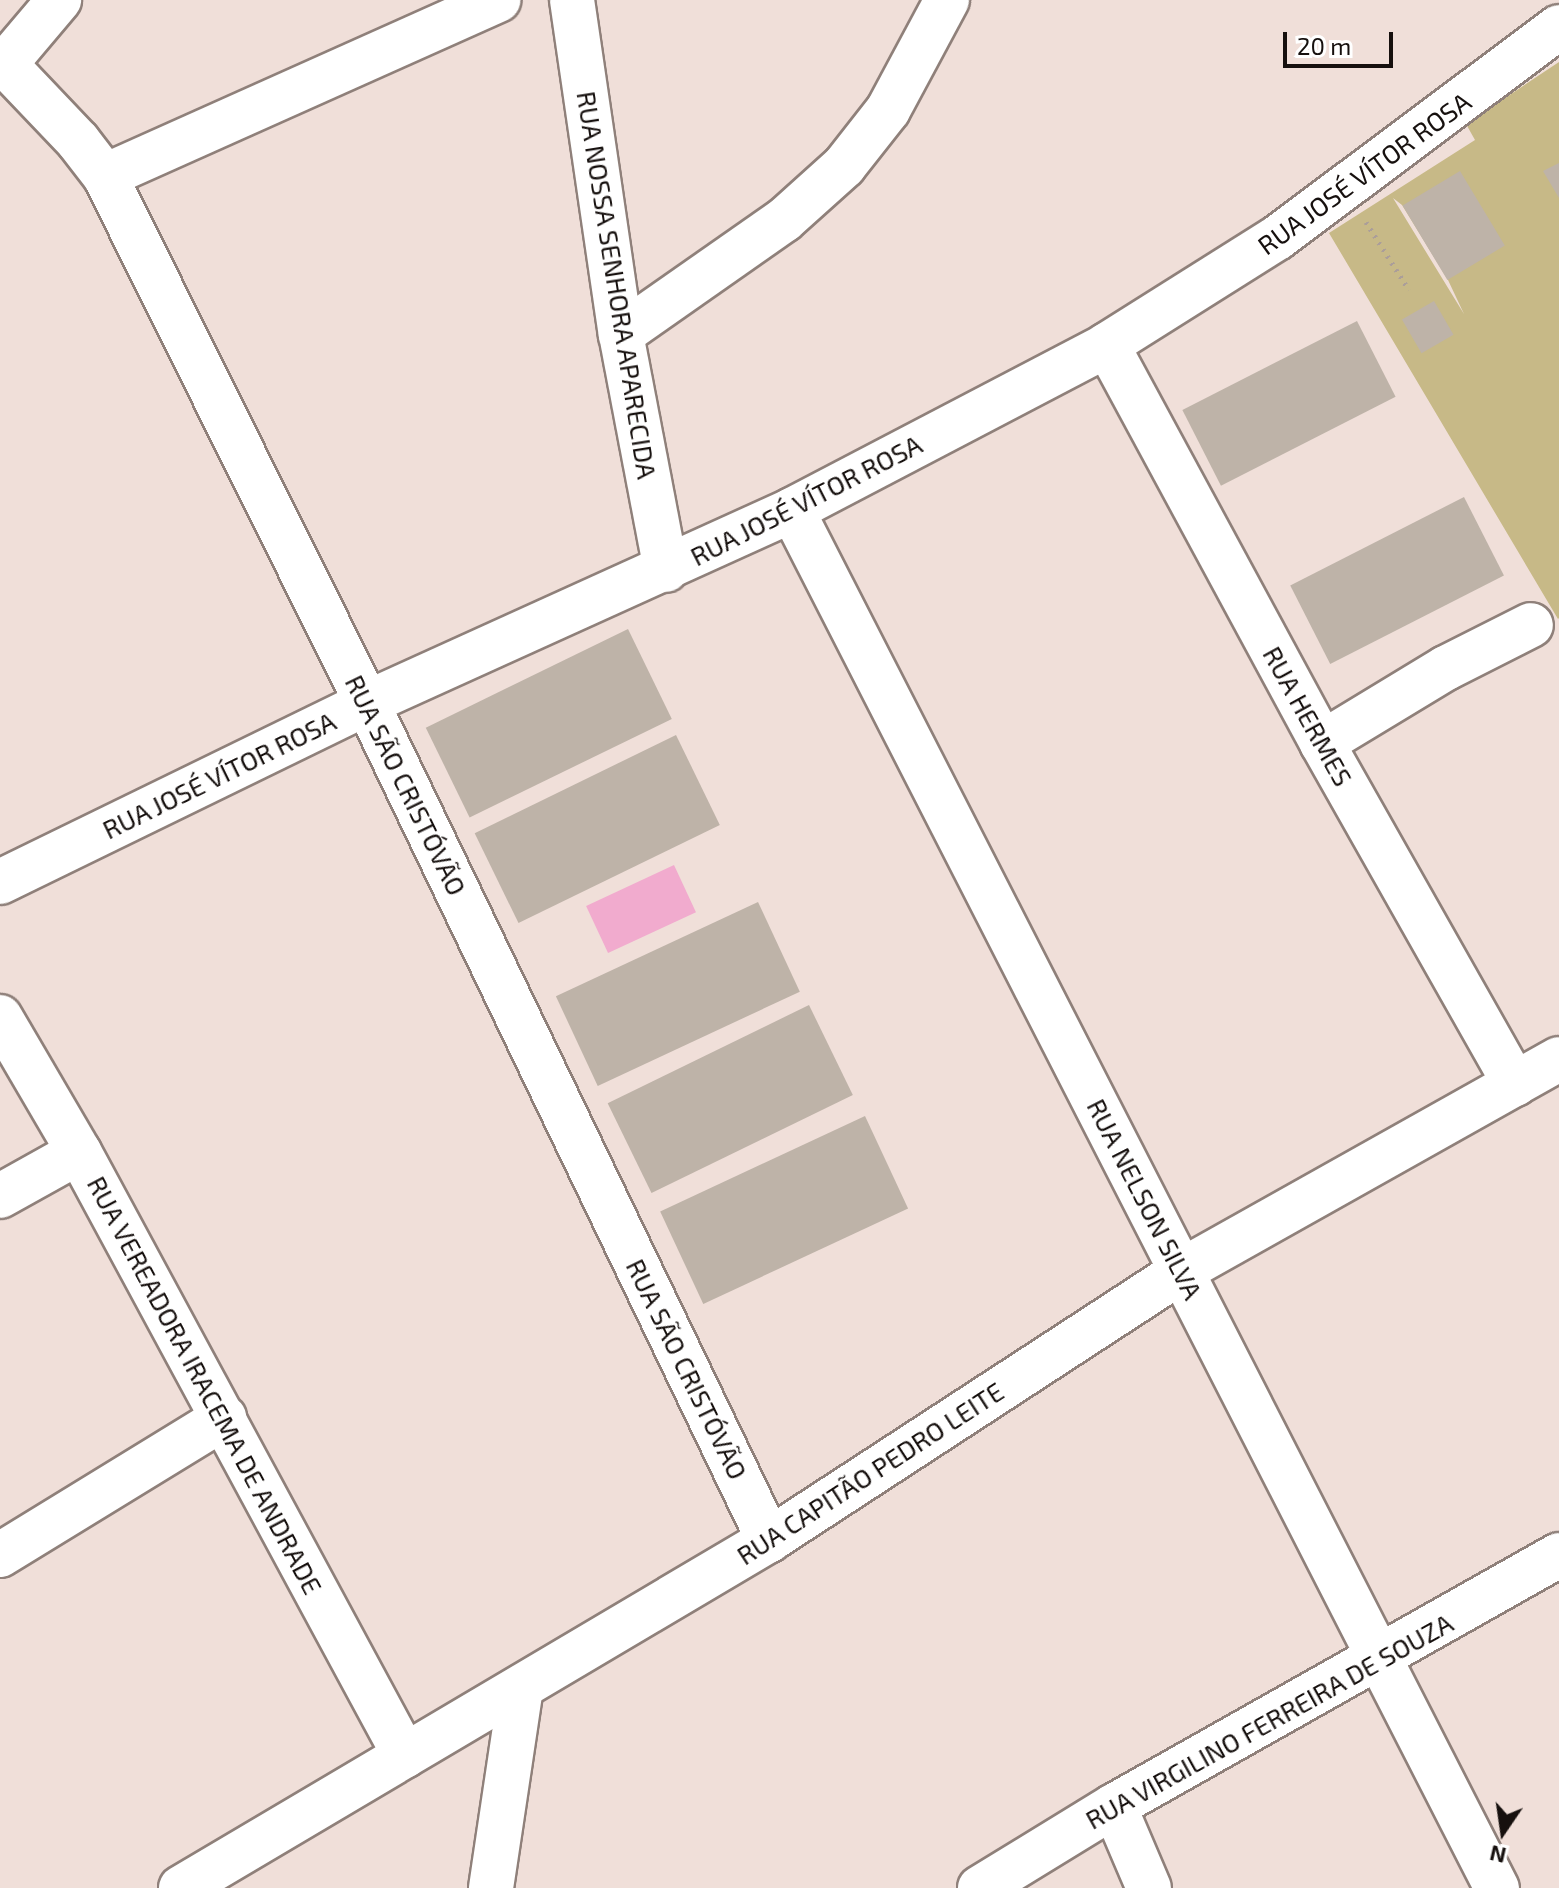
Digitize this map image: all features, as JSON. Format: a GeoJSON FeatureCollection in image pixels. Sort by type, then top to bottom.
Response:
{"type":"FeatureCollection","features":[{"type":"Feature","properties":{"kind":"street"},"geometry":{"type":"LineString","coordinates":[[2,62],[59,0]]}},
{"type":"Feature","properties":{"kind":"street"},"geometry":{"type":"LineString","coordinates":[[105,176],[498,0]]}},
{"type":"Feature","properties":{"kind":"street","name":"RUA NOSSA SENHORA APARECIDA"},"geometry":{"type":"LineString","coordinates":[[572,0],[621,334],[666,570]]}},
{"type":"Feature","properties":{"kind":"street"},"geometry":{"type":"LineString","coordinates":[[621,334],[784,220],[844,166],[895,98],[947,0]]}},
{"type":"Feature","properties":{"kind":"street","name":"RUA JOSÉ VÍTOR ROSA"},"geometry":{"type":"LineString","coordinates":[[3,874],[367,703],[666,570],[792,510],[1107,345],[1253,254],[1559,27]]}},
{"type":"Feature","properties":{"kind":"street","name":"RUA SÃO CRISTÓVÃO"},"geometry":{"type":"LineString","coordinates":[[2,62],[78,141],[105,176],[367,703],[769,1540]]}},
{"type":"Feature","properties":{"kind":"street","name":"RUA HERMES"},"geometry":{"type":"LineString","coordinates":[[1107,345],[1322,743],[1515,1084]]}},
{"type":"Feature","properties":{"kind":"street","name":"RUA NELSON SILVA"},"geometry":{"type":"LineString","coordinates":[[792,510],[1497,1888]]}},
{"type":"Feature","properties":{"kind":"street"},"geometry":{"type":"LineString","coordinates":[[1322,743],[1446,668],[1531,625]]}},
{"type":"Feature","properties":{"kind":"street","name":"RUA VEREADORA IRACEMA DE ANDRADE"},"geometry":{"type":"LineString","coordinates":[[0,1017],[79,1152],[405,1756]]}},
{"type":"Feature","properties":{"kind":"street","name":"RUA CAPITÃO PEDRO LEITE"},"geometry":{"type":"LineString","coordinates":[[181,1888],[769,1540],[1181,1271],[1559,1059]]}},
{"type":"Feature","properties":{"kind":"street"},"geometry":{"type":"LineString","coordinates":[[0,1196],[79,1152]]}},
{"type":"Feature","properties":{"kind":"street"},"geometry":{"type":"LineString","coordinates":[[0,1555],[224,1418]]}},
{"type":"Feature","properties":{"kind":"street","name":"RUA VIRGILINO FERREIRA DE SOUZA"},"geometry":{"type":"LineString","coordinates":[[980,1888],[1114,1806],[1559,1555]]}},
{"type":"Feature","properties":{"kind":"street"},"geometry":{"type":"LineString","coordinates":[[491,1888],[521,1688]]}},
{"type":"Feature","properties":{"kind":"street"},"geometry":{"type":"LineString","coordinates":[[1114,1806],[1149,1888]]}},
{"type":"Feature","properties":{"kind":"path"},"geometry":{"type":"LineString","coordinates":[[1345,187],[1409,290]]}},
{"type":"Feature","properties":{"kind":"shaded area"},"geometry":{"type":"Polygon","coordinates":[[[1559,62],[1558,619],[1329,233],[1475,140],[1466,124],[1559,62]],[[1393,198],[1464,314],[1448,280],[1402,205],[1393,198]]]}},
{"type":"Feature","properties":{"kind":"shaded area"},"geometry":{"type":"Polygon","coordinates":[[[674,865],[696,912],[608,953],[586,906],[674,865]]]}},
{"type":"Feature","properties":{"kind":"building"},"geometry":{"type":"Polygon","coordinates":[[[1559,163],[1559,198],[1543,171],[1559,163]]]}},
{"type":"Feature","properties":{"kind":"building"},"geometry":{"type":"Polygon","coordinates":[[[1460,171],[1505,246],[1447,280],[1403,206],[1460,171]]]}},
{"type":"Feature","properties":{"kind":"building"},"geometry":{"type":"Polygon","coordinates":[[[1434,301],[1454,335],[1421,353],[1402,320],[1434,301]]]}},
{"type":"Feature","properties":{"kind":"building"},"geometry":{"type":"Polygon","coordinates":[[[1357,321],[1396,397],[1221,486],[1182,410],[1357,321]]]}},
{"type":"Feature","properties":{"kind":"building"},"geometry":{"type":"Polygon","coordinates":[[[1464,497],[1504,575],[1330,664],[1290,586],[1464,497]]]}},
{"type":"Feature","properties":{"kind":"building"},"geometry":{"type":"Polygon","coordinates":[[[628,629],[672,719],[470,818],[426,728],[628,629]]]}},
{"type":"Feature","properties":{"kind":"building"},"geometry":{"type":"Polygon","coordinates":[[[676,735],[720,825],[519,923],[475,833],[676,735]]]}},
{"type":"Feature","properties":{"kind":"building"},"geometry":{"type":"Polygon","coordinates":[[[758,902],[800,992],[598,1086],[556,996],[758,902]]]}},
{"type":"Feature","properties":{"kind":"building"},"geometry":{"type":"Polygon","coordinates":[[[809,1005],[853,1095],[652,1193],[608,1103],[809,1005]]]}},
{"type":"Feature","properties":{"kind":"building"},"geometry":{"type":"Polygon","coordinates":[[[865,1116],[908,1208],[703,1304],[660,1212],[865,1116]]]}}]}
